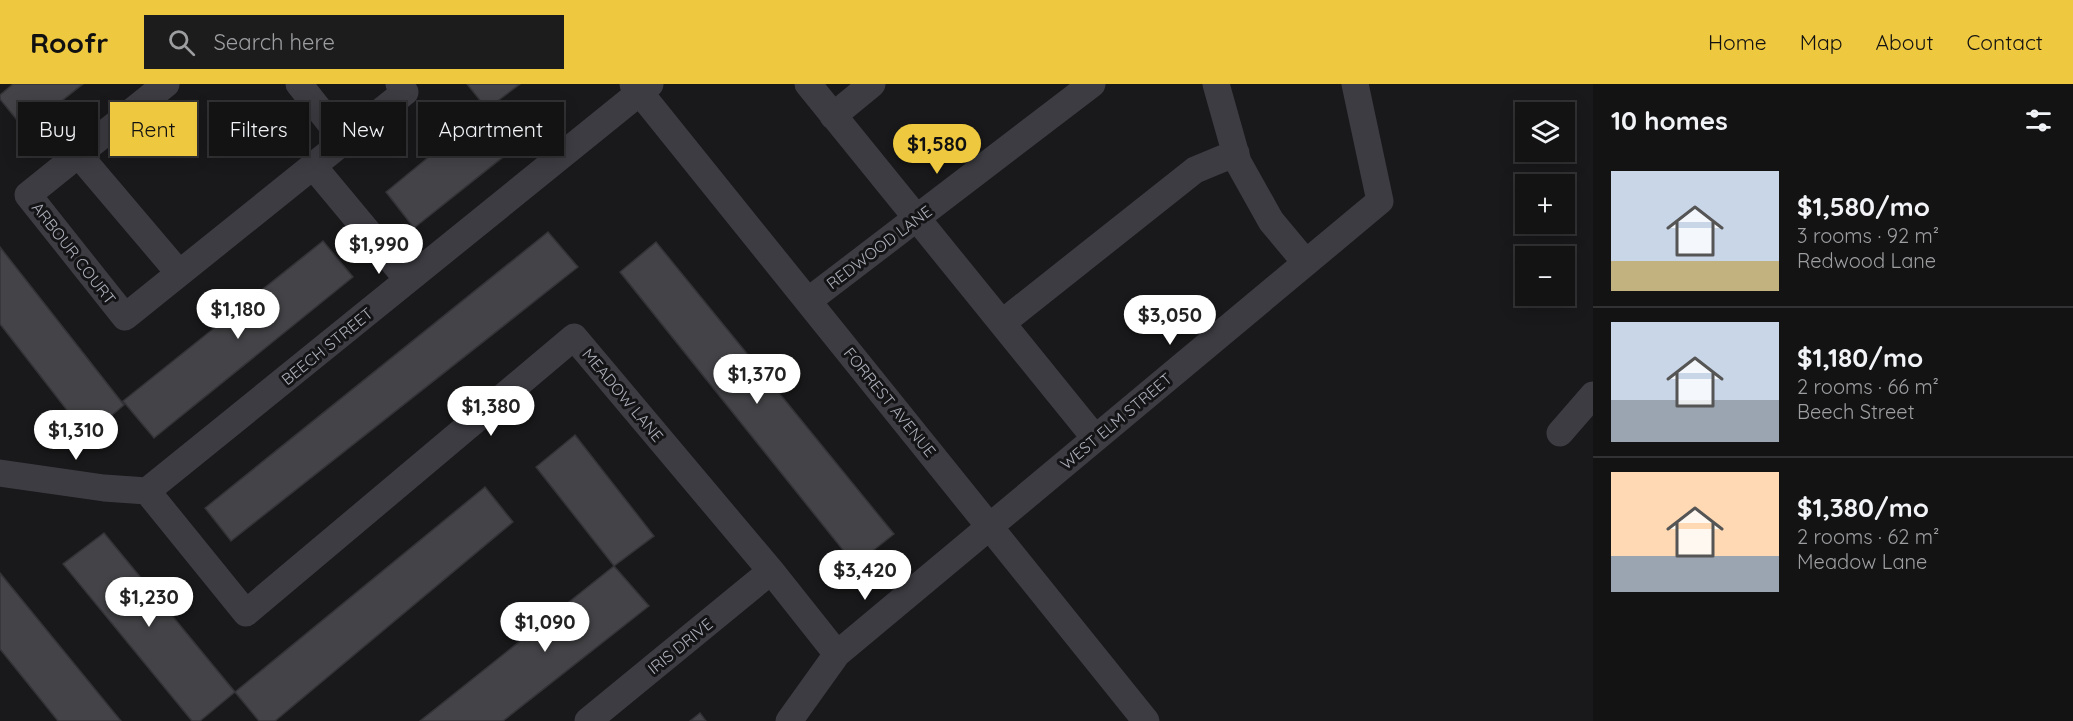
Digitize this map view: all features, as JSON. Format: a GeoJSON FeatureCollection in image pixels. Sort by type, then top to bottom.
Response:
{"type":"FeatureCollection","features":[{"type":"Feature","properties":{"kind":"street","name":"ARBOUR COURT"},"geometry":{"type":"LineString","coordinates":[[98,138],[166,84]]}},
{"type":"Feature","properties":{"kind":"street"},"geometry":{"type":"LineString","coordinates":[[298,84],[321,112]]}},
{"type":"Feature","properties":{"kind":"street","name":"ARBOUR COURT"},"geometry":{"type":"LineString","coordinates":[[393,102],[405,92],[399,84]]}},
{"type":"Feature","properties":{"kind":"street"},"geometry":{"type":"LineString","coordinates":[[808,84],[1095,438]]}},
{"type":"Feature","properties":{"kind":"street"},"geometry":{"type":"LineString","coordinates":[[833,116],[872,84]]}},
{"type":"Feature","properties":{"kind":"street","name":"REDWOOD LANE"},"geometry":{"type":"LineString","coordinates":[[808,301],[1092,84]]}},
{"type":"Feature","properties":{"kind":"street"},"geometry":{"type":"LineString","coordinates":[[1216,84],[1239,162],[1271,221],[1306,263]]}},
{"type":"Feature","properties":{"kind":"street","name":"WEST ELM STREET"},"geometry":{"type":"LineString","coordinates":[[789,721],[837,654],[1380,201],[1355,84]]}},
{"type":"Feature","properties":{"kind":"street","name":"BEECH STREET"},"geometry":{"type":"LineString","coordinates":[[147,491],[408,280],[641,87]]}},
{"type":"Feature","properties":{"kind":"street","name":"FORREST AVENUE"},"geometry":{"type":"LineString","coordinates":[[641,87],[808,301],[1146,721]]}},
{"type":"Feature","properties":{"kind":"street"},"geometry":{"type":"LineString","coordinates":[[1002,323],[1195,170],[1236,153]]}},
{"type":"Feature","properties":{"kind":"street","name":"ARBOUR COURT"},"geometry":{"type":"LineString","coordinates":[[76,156],[28,195],[125,317],[325,156]]}},
{"type":"Feature","properties":{"kind":"street"},"geometry":{"type":"LineString","coordinates":[[80,156],[179,273]]}},
{"type":"Feature","properties":{"kind":"street"},"geometry":{"type":"LineString","coordinates":[[313,166],[408,280]]}},
{"type":"Feature","properties":{"kind":"street","name":"MEADOW LANE"},"geometry":{"type":"LineString","coordinates":[[147,491],[246,613],[574,337],[771,571],[837,654]]}},
{"type":"Feature","properties":{"kind":"street"},"geometry":{"type":"LineString","coordinates":[[1560,433],[1593,395]]}},
{"type":"Feature","properties":{"kind":"street"},"geometry":{"type":"LineString","coordinates":[[0,473],[104,488],[147,491]]}},
{"type":"Feature","properties":{"kind":"street","name":"IRIS DRIVE"},"geometry":{"type":"LineString","coordinates":[[588,721],[771,571]]}},
{"type":"Feature","properties":{"kind":"building"},"geometry":{"type":"Polygon","coordinates":[[[13,84],[83,84],[60,102],[18,102],[18,121],[0,99],[0,95],[13,84]]]}},
{"type":"Feature","properties":{"kind":"building"},"geometry":{"type":"Polygon","coordinates":[[[467,84],[520,84],[496,102],[481,102],[467,84]]]}},
{"type":"Feature","properties":{"kind":"building"},"geometry":{"type":"Polygon","coordinates":[[[430,156],[504,156],[414,228],[386,192],[430,156]]]}},
{"type":"Feature","properties":{"kind":"building"},"geometry":{"type":"Polygon","coordinates":[[[548,232],[578,267],[231,541],[205,508],[548,232]]]}},
{"type":"Feature","properties":{"kind":"building"},"geometry":{"type":"Polygon","coordinates":[[[323,241],[353,277],[154,438],[123,401],[323,241]]]}},
{"type":"Feature","properties":{"kind":"building"},"geometry":{"type":"Polygon","coordinates":[[[656,242],[894,534],[855,565],[620,272],[656,242]]]}},
{"type":"Feature","properties":{"kind":"building"},"geometry":{"type":"Polygon","coordinates":[[[0,247],[124,405],[87,436],[0,324],[0,247]]]}},
{"type":"Feature","properties":{"kind":"building"},"geometry":{"type":"Polygon","coordinates":[[[575,435],[654,536],[614,566],[536,467],[575,435]]]}},
{"type":"Feature","properties":{"kind":"building"},"geometry":{"type":"Polygon","coordinates":[[[485,487],[513,522],[275,721],[259,721],[235,692],[485,487]]]}},
{"type":"Feature","properties":{"kind":"building"},"geometry":{"type":"Polygon","coordinates":[[[104,533],[235,692],[200,721],[192,721],[63,564],[104,533]]]}},
{"type":"Feature","properties":{"kind":"building"},"geometry":{"type":"Polygon","coordinates":[[[614,566],[649,606],[503,721],[420,721],[614,566]]]}},
{"type":"Feature","properties":{"kind":"building"},"geometry":{"type":"Polygon","coordinates":[[[0,573],[121,721],[58,721],[0,649],[0,573]]]}},
{"type":"Feature","properties":{"kind":"building"},"geometry":{"type":"Polygon","coordinates":[[[700,713],[706,721],[690,721],[700,713]]]}}]}
